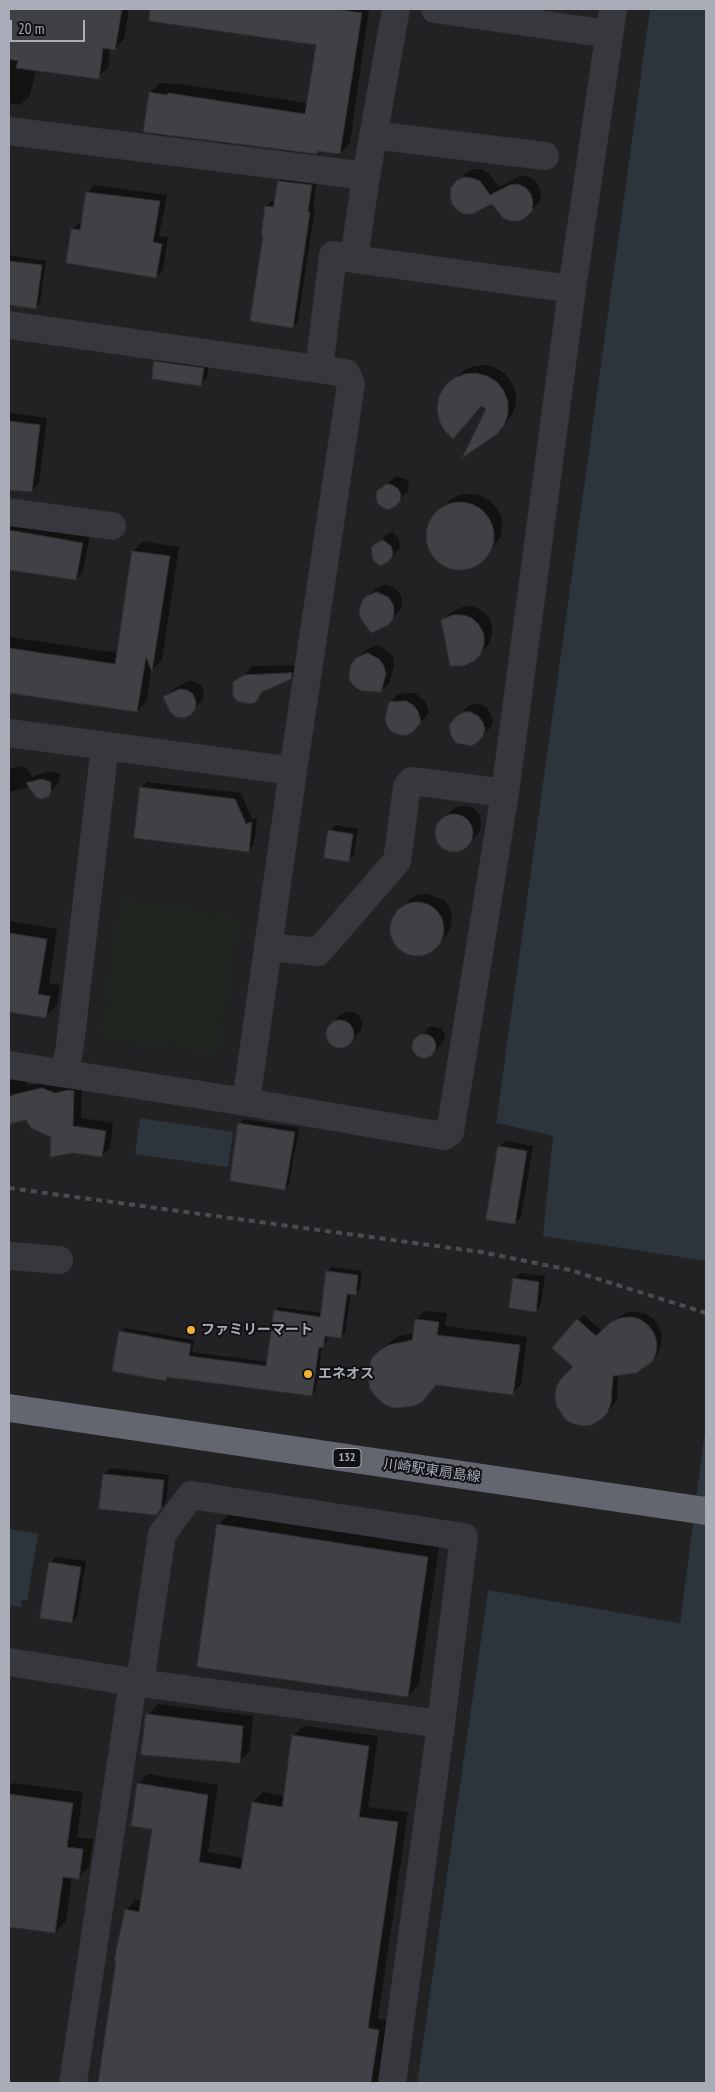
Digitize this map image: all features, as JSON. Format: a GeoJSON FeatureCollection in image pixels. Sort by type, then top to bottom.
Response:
{"type":"FeatureCollection","features":[{"type":"Feature","properties":{"kind":"highway","name":"川崎駅東扇島線"},"geometry":{"type":"LineString","coordinates":[[9,1408],[695,1510]]}},
{"type":"Feature","properties":{"kind":"street"},"geometry":{"type":"LineString","coordinates":[[354,259],[366,176],[396,9]]}},
{"type":"Feature","properties":{"kind":"street"},"geometry":{"type":"LineString","coordinates":[[9,1065],[246,1102],[444,1136],[450,1132],[505,793],[572,289],[611,22],[436,9]]}},
{"type":"Feature","properties":{"kind":"street"},"geometry":{"type":"LineString","coordinates":[[9,131],[366,176]]}},
{"type":"Feature","properties":{"kind":"street"},"geometry":{"type":"LineString","coordinates":[[373,136],[545,156]]}},
{"type":"Feature","properties":{"kind":"street"},"geometry":{"type":"LineString","coordinates":[[319,369],[333,255],[572,289]]}},
{"type":"Feature","properties":{"kind":"street"},"geometry":{"type":"LineString","coordinates":[[9,325],[346,373],[350,384],[292,771],[246,1102]]}},
{"type":"Feature","properties":{"kind":"street"},"geometry":{"type":"LineString","coordinates":[[9,512],[112,526]]}},
{"type":"Feature","properties":{"kind":"street"},"geometry":{"type":"LineString","coordinates":[[9,733],[292,771]]}},
{"type":"Feature","properties":{"kind":"street"},"geometry":{"type":"LineString","coordinates":[[65,1073],[70,1045],[105,746]]}},
{"type":"Feature","properties":{"kind":"street"},"geometry":{"type":"LineString","coordinates":[[268,947],[318,952],[397,861],[407,787],[412,782],[505,793]]}},
{"type":"Feature","properties":{"kind":"street"},"geometry":{"type":"LineString","coordinates":[[9,1256],[59,1260]]}},
{"type":"Feature","properties":{"kind":"street"},"geometry":{"type":"LineString","coordinates":[[73,2083],[136,1682],[162,1534],[191,1495],[464,1537],[441,1724],[392,2083]]}},
{"type":"Feature","properties":{"kind":"street"},"geometry":{"type":"LineString","coordinates":[[9,1662],[136,1682],[441,1724]]}},
{"type":"Feature","properties":{"kind":"shaded area"},"geometry":{"type":"Polygon","coordinates":[[[9,9],[650,9],[496,1123],[553,1136],[544,1236],[706,1261],[706,1422],[680,1623],[488,1590],[417,2083],[9,2083],[9,9]]]}},
{"type":"Feature","properties":{"kind":"shaded area"},"geometry":{"type":"Polygon","coordinates":[[[650,9],[706,9],[706,1261],[543,1236],[553,1136],[496,1123],[650,9]]]}},
{"type":"Feature","properties":{"kind":"shaded area"},"geometry":{"type":"Polygon","coordinates":[[[121,899],[239,917],[218,1054],[100,1037],[121,899]]]}},
{"type":"Feature","properties":{"kind":"shaded area"},"geometry":{"type":"Polygon","coordinates":[[[140,1118],[233,1132],[228,1167],[135,1154],[140,1118]]]}},
{"type":"Feature","properties":{"kind":"shaded area"},"geometry":{"type":"Polygon","coordinates":[[[706,1422],[706,2083],[417,2083],[488,1590],[680,1623],[706,1422]]]}},
{"type":"Feature","properties":{"kind":"shaded area"},"geometry":{"type":"Polygon","coordinates":[[[9,1529],[38,1534],[27,1601],[21,1600],[21,1607],[9,1605],[9,1529]]]}},
{"type":"Feature","properties":{"kind":"building"},"geometry":{"type":"Polygon","coordinates":[[[9,9],[122,9],[115,50],[103,48],[99,79],[16,68],[18,61],[9,59],[9,9]]]}},
{"type":"Feature","properties":{"kind":"building"},"geometry":{"type":"Polygon","coordinates":[[[150,9],[334,9],[362,13],[340,154],[318,151],[317,154],[143,132],[149,92],[167,95],[168,93],[305,114],[316,45],[149,21],[150,9]]]}},
{"type":"Feature","properties":{"kind":"building"},"geometry":{"type":"Polygon","coordinates":[[[464,177],[480,181],[490,195],[510,185],[518,184],[526,188],[531,194],[532,211],[519,221],[503,218],[492,204],[472,214],[464,214],[452,204],[450,196],[451,188],[456,181],[464,177]]]}},
{"type":"Feature","properties":{"kind":"building"},"geometry":{"type":"Polygon","coordinates":[[[278,181],[312,185],[308,211],[310,212],[293,328],[250,321],[263,236],[261,236],[265,206],[273,207],[278,181]]]}},
{"type":"Feature","properties":{"kind":"building"},"geometry":{"type":"Polygon","coordinates":[[[86,192],[160,201],[153,242],[162,244],[156,278],[66,263],[71,229],[80,230],[86,192]]]}},
{"type":"Feature","properties":{"kind":"building"},"geometry":{"type":"Polygon","coordinates":[[[9,261],[42,265],[36,309],[9,305],[9,261]]]}},
{"type":"Feature","properties":{"kind":"building"},"geometry":{"type":"Polygon","coordinates":[[[154,361],[204,368],[201,386],[152,379],[154,361]]]}},
{"type":"Feature","properties":{"kind":"building"},"geometry":{"type":"Polygon","coordinates":[[[476,373],[487,376],[497,382],[504,391],[508,402],[508,414],[504,425],[497,434],[462,458],[486,409],[481,406],[453,439],[444,430],[439,420],[437,408],[439,396],[445,386],[454,378],[476,373]]]}},
{"type":"Feature","properties":{"kind":"building"},"geometry":{"type":"Polygon","coordinates":[[[9,421],[40,425],[32,492],[9,490],[9,421]]]}},
{"type":"Feature","properties":{"kind":"building"},"geometry":{"type":"Polygon","coordinates":[[[387,484],[393,485],[401,494],[400,501],[396,506],[387,510],[378,504],[376,498],[377,491],[387,484]]]}},
{"type":"Feature","properties":{"kind":"building"},"geometry":{"type":"Polygon","coordinates":[[[460,502],[473,505],[484,512],[491,523],[494,536],[491,549],[484,560],[473,567],[460,570],[447,567],[436,560],[429,549],[426,536],[429,523],[436,512],[447,505],[460,502]]]}},
{"type":"Feature","properties":{"kind":"building"},"geometry":{"type":"Polygon","coordinates":[[[9,530],[83,543],[76,580],[9,570],[9,530]]]}},
{"type":"Feature","properties":{"kind":"building"},"geometry":{"type":"Polygon","coordinates":[[[383,540],[391,546],[393,552],[388,562],[380,566],[373,560],[371,548],[383,540]]]}},
{"type":"Feature","properties":{"kind":"building"},"geometry":{"type":"Polygon","coordinates":[[[132,551],[170,556],[152,672],[146,657],[137,712],[9,693],[9,648],[115,664],[132,551]]]}},
{"type":"Feature","properties":{"kind":"building"},"geometry":{"type":"Polygon","coordinates":[[[377,592],[388,597],[393,604],[393,619],[388,625],[371,633],[361,619],[359,611],[365,597],[377,592]]]}},
{"type":"Feature","properties":{"kind":"building"},"geometry":{"type":"Polygon","coordinates":[[[453,615],[463,615],[472,618],[484,634],[481,654],[474,661],[464,666],[450,666],[441,620],[453,615]]]}},
{"type":"Feature","properties":{"kind":"building"},"geometry":{"type":"Polygon","coordinates":[[[368,653],[379,659],[384,666],[386,674],[381,692],[362,691],[350,681],[351,665],[356,658],[368,653]]]}},
{"type":"Feature","properties":{"kind":"building"},"geometry":{"type":"Polygon","coordinates":[[[292,673],[291,679],[262,692],[256,702],[250,704],[237,701],[233,696],[233,682],[244,675],[292,673]]]}},
{"type":"Feature","properties":{"kind":"building"},"geometry":{"type":"Polygon","coordinates":[[[180,689],[187,690],[193,694],[196,702],[195,709],[191,715],[184,718],[176,717],[170,712],[163,697],[180,689]]]}},
{"type":"Feature","properties":{"kind":"building"},"geometry":{"type":"Polygon","coordinates":[[[406,701],[418,711],[421,722],[413,732],[407,735],[399,735],[392,732],[387,726],[385,719],[389,702],[406,701]]]}},
{"type":"Feature","properties":{"kind":"building"},"geometry":{"type":"Polygon","coordinates":[[[464,712],[471,712],[478,716],[483,722],[485,729],[483,736],[471,746],[456,743],[451,736],[449,725],[457,716],[464,712]]]}},
{"type":"Feature","properties":{"kind":"building"},"geometry":{"type":"Polygon","coordinates":[[[42,779],[51,782],[51,792],[48,797],[41,799],[36,797],[26,783],[42,779]]]}},
{"type":"Feature","properties":{"kind":"building"},"geometry":{"type":"Polygon","coordinates":[[[140,787],[235,799],[246,824],[252,822],[249,852],[134,838],[140,787]]]}},
{"type":"Feature","properties":{"kind":"building"},"geometry":{"type":"Polygon","coordinates":[[[454,814],[467,820],[473,833],[467,846],[454,852],[441,846],[435,833],[441,820],[454,814]]]}},
{"type":"Feature","properties":{"kind":"building"},"geometry":{"type":"Polygon","coordinates":[[[328,830],[353,834],[349,862],[324,858],[328,830]]]}},
{"type":"Feature","properties":{"kind":"building"},"geometry":{"type":"Polygon","coordinates":[[[412,902],[422,902],[432,906],[440,914],[444,929],[440,944],[432,952],[422,956],[412,956],[402,952],[394,944],[390,934],[390,924],[394,914],[402,906],[412,902]]]}},
{"type":"Feature","properties":{"kind":"building"},"geometry":{"type":"Polygon","coordinates":[[[9,933],[47,939],[38,994],[50,996],[46,1018],[9,1012],[9,933]]]}},
{"type":"Feature","properties":{"kind":"building"},"geometry":{"type":"Polygon","coordinates":[[[340,1020],[350,1024],[354,1034],[350,1044],[340,1048],[330,1044],[326,1034],[330,1024],[340,1020]]]}},
{"type":"Feature","properties":{"kind":"building"},"geometry":{"type":"Polygon","coordinates":[[[419,1034],[429,1034],[436,1041],[436,1051],[429,1058],[419,1058],[412,1051],[412,1041],[419,1034]]]}},
{"type":"Feature","properties":{"kind":"building"},"geometry":{"type":"Polygon","coordinates":[[[42,1088],[55,1093],[68,1090],[74,1091],[73,1126],[106,1131],[102,1157],[73,1153],[50,1157],[51,1137],[31,1128],[26,1120],[9,1124],[9,1096],[42,1088]]]}},
{"type":"Feature","properties":{"kind":"building"},"geometry":{"type":"Polygon","coordinates":[[[238,1123],[295,1132],[285,1190],[230,1181],[238,1123]]]}},
{"type":"Feature","properties":{"kind":"building"},"geometry":{"type":"Polygon","coordinates":[[[498,1146],[527,1151],[515,1224],[486,1220],[498,1146]]]}},
{"type":"Feature","properties":{"kind":"building"},"geometry":{"type":"Polygon","coordinates":[[[326,1271],[358,1275],[356,1295],[347,1294],[341,1338],[325,1336],[323,1348],[319,1347],[312,1396],[167,1377],[166,1381],[112,1371],[119,1331],[191,1344],[189,1356],[266,1366],[274,1310],[320,1317],[326,1271]]]}},
{"type":"Feature","properties":{"kind":"building"},"geometry":{"type":"Polygon","coordinates":[[[513,1278],[539,1282],[536,1312],[509,1308],[513,1278]]]}},
{"type":"Feature","properties":{"kind":"building"},"geometry":{"type":"Polygon","coordinates":[[[630,1317],[640,1319],[654,1333],[657,1343],[656,1353],[652,1362],[636,1373],[613,1376],[611,1404],[607,1413],[600,1420],[592,1425],[583,1426],[566,1420],[556,1405],[556,1388],[560,1380],[573,1367],[552,1348],[577,1319],[596,1336],[611,1322],[630,1317]]]}},
{"type":"Feature","properties":{"kind":"building"},"geometry":{"type":"Polygon","coordinates":[[[415,1319],[439,1322],[437,1335],[520,1345],[513,1395],[436,1385],[423,1401],[414,1406],[393,1408],[384,1404],[370,1389],[368,1378],[372,1358],[389,1345],[412,1340],[415,1319]]]}},
{"type":"Feature","properties":{"kind":"building"},"geometry":{"type":"Polygon","coordinates":[[[103,1474],[164,1480],[161,1509],[156,1515],[99,1509],[103,1474]]]}},
{"type":"Feature","properties":{"kind":"building"},"geometry":{"type":"Polygon","coordinates":[[[217,1524],[428,1557],[408,1697],[197,1667],[217,1524]]]}},
{"type":"Feature","properties":{"kind":"building"},"geometry":{"type":"Polygon","coordinates":[[[49,1562],[81,1567],[72,1623],[40,1618],[49,1562]]]}},
{"type":"Feature","properties":{"kind":"building"},"geometry":{"type":"Polygon","coordinates":[[[146,1714],[243,1726],[240,1763],[141,1755],[146,1714]]]}},
{"type":"Feature","properties":{"kind":"building"},"geometry":{"type":"Polygon","coordinates":[[[292,1735],[369,1746],[359,1817],[398,1822],[368,2028],[379,2030],[371,2083],[98,2083],[116,1961],[114,1961],[125,1909],[139,1912],[152,1829],[131,1826],[137,1783],[208,1795],[199,1862],[241,1869],[252,1802],[282,1807],[292,1735]]]}},
{"type":"Feature","properties":{"kind":"building"},"geometry":{"type":"Polygon","coordinates":[[[9,1794],[73,1803],[67,1847],[83,1849],[79,1879],[63,1877],[55,1933],[9,1927],[9,1794]]]}},
{"type":"Feature","properties":{"kind":"railway"},"geometry":{"type":"LineString","coordinates":[[9,1188],[481,1252],[570,1270],[706,1313]]}},
{"type":"Feature","properties":{"kind":"place","name":"ファミリーマート"},"geometry":{"type":"Point","coordinates":[191,1330]}},
{"type":"Feature","properties":{"kind":"place","name":"エネオス"},"geometry":{"type":"Point","coordinates":[308,1374]}}]}
